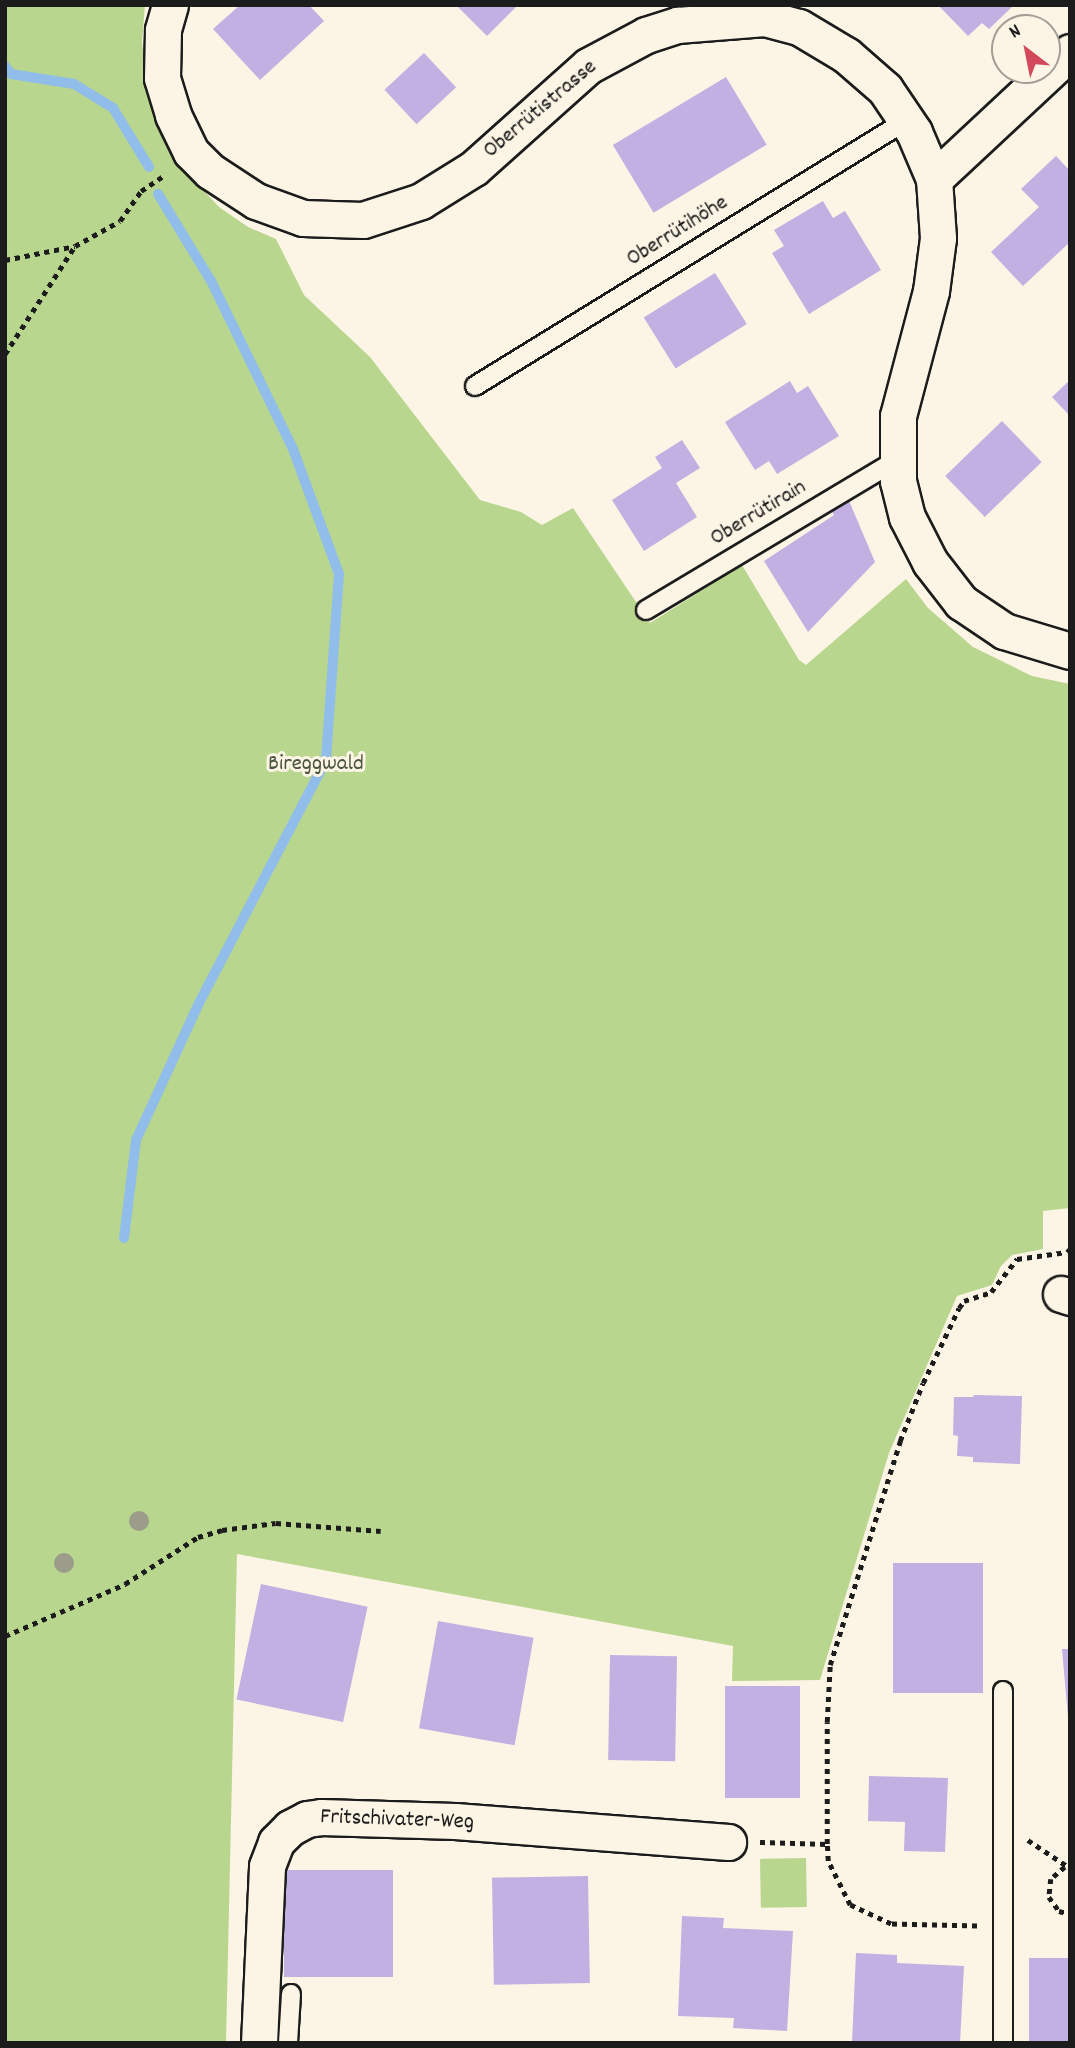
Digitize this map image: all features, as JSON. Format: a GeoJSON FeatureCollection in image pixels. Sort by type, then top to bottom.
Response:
{"type":"FeatureCollection","features":[{"type":"Feature","properties":{"kind":"street","name":"Oberrütistrasse"},"geometry":{"type":"LineString","coordinates":[[170,5],[163,30],[162,78],[173,115],[191,152],[210,171],[256,201],[303,218],[363,220],[421,201],[474,168],[588,66],[646,35],[677,25],[765,12],[799,27],[846,55],[885,89],[907,120],[934,178],[938,238],[931,291],[898,416],[897,460],[907,517],[930,562],[961,602],[1004,631],[1070,651]]}},
{"type":"Feature","properties":{"kind":"street"},"geometry":{"type":"LineString","coordinates":[[934,178],[1070,52]]}},
{"type":"Feature","properties":{"kind":"street","name":"Fritschivater-Weg"},"geometry":{"type":"LineString","coordinates":[[259,2043],[267,1866],[276,1842],[290,1828],[307,1819],[321,1817],[455,1821],[727,1842]]}},
{"type":"Feature","properties":{"kind":"lane","name":"Oberrütihöhe"},"geometry":{"type":"LineString","coordinates":[[475,386],[907,120]]}},
{"type":"Feature","properties":{"kind":"lane","name":"Oberrütirain"},"geometry":{"type":"LineString","coordinates":[[646,610],[897,460]]}},
{"type":"Feature","properties":{"kind":"lane"},"geometry":{"type":"LineString","coordinates":[[1003,1691],[1003,2043]]}},
{"type":"Feature","properties":{"kind":"lane"},"geometry":{"type":"LineString","coordinates":[[288,2043],[291,1994]]}},
{"type":"Feature","properties":{"kind":"path"},"geometry":{"type":"LineString","coordinates":[[5,260],[75,246],[120,222],[141,191],[184,161],[191,152]]}},
{"type":"Feature","properties":{"kind":"path"},"geometry":{"type":"LineString","coordinates":[[5,354],[75,246]]}},
{"type":"Feature","properties":{"kind":"path"},"geometry":{"type":"LineString","coordinates":[[1003,1926],[891,1924],[850,1905],[828,1861],[827,1722],[830,1665],[884,1487],[923,1382],[964,1301],[991,1292],[1017,1259],[1067,1252],[1070,1249]]}},
{"type":"Feature","properties":{"kind":"path"},"geometry":{"type":"LineString","coordinates":[[5,1636],[125,1584],[198,1537],[222,1530],[276,1523],[381,1531]]}},
{"type":"Feature","properties":{"kind":"path"},"geometry":{"type":"LineString","coordinates":[[1003,1842],[1023,1838],[1068,1868],[1051,1879],[1049,1897],[1059,1911],[1070,1914]]}},
{"type":"Feature","properties":{"kind":"path"},"geometry":{"type":"LineString","coordinates":[[797,1842],[827,1844]]}},
{"type":"Feature","properties":{"kind":"green space","name":"Bireggwald"},"geometry":{"type":"Polygon","coordinates":[[[5,5],[145,5],[142,43],[152,110],[192,178],[219,207],[248,227],[276,239],[304,295],[370,357],[480,500],[521,512],[542,525],[573,508],[650,623],[742,565],[799,660],[806,665],[906,579],[928,608],[973,647],[1032,676],[1070,684],[1070,1208],[1043,1211],[1043,1249],[1012,1255],[1001,1266],[992,1285],[957,1296],[889,1453],[820,1680],[732,1681],[733,1646],[237,1554],[226,2043],[5,2043],[5,5]]]}},
{"type":"Feature","properties":{"kind":"green space"},"geometry":{"type":"Polygon","coordinates":[[[806,1858],[807,1907],[761,1908],[760,1859],[806,1858]]]}},
{"type":"Feature","properties":{"kind":"building"},"geometry":{"type":"Polygon","coordinates":[[[240,5],[309,5],[324,21],[260,80],[213,29],[240,5]]]}},
{"type":"Feature","properties":{"kind":"building"},"geometry":{"type":"Polygon","coordinates":[[[456,5],[518,5],[487,36],[456,5]]]}},
{"type":"Feature","properties":{"kind":"building"},"geometry":{"type":"Polygon","coordinates":[[[938,5],[1014,5],[1005,14],[991,14],[989,29],[982,23],[968,36],[938,5]]]}},
{"type":"Feature","properties":{"kind":"building"},"geometry":{"type":"Polygon","coordinates":[[[424,53],[456,87],[417,124],[385,90],[424,53]]]}},
{"type":"Feature","properties":{"kind":"building"},"geometry":{"type":"Polygon","coordinates":[[[726,77],[767,145],[654,213],[613,145],[726,77]]]}},
{"type":"Feature","properties":{"kind":"building"},"geometry":{"type":"Polygon","coordinates":[[[1056,156],[1070,171],[1070,242],[1023,286],[991,252],[1039,207],[1021,189],[1056,156]]]}},
{"type":"Feature","properties":{"kind":"building"},"geometry":{"type":"Polygon","coordinates":[[[823,201],[833,218],[845,211],[881,270],[809,314],[772,253],[784,246],[774,230],[823,201]]]}},
{"type":"Feature","properties":{"kind":"building"},"geometry":{"type":"Polygon","coordinates":[[[715,273],[747,324],[676,368],[644,318],[715,273]]]}},
{"type":"Feature","properties":{"kind":"building"},"geometry":{"type":"Polygon","coordinates":[[[1070,380],[1070,416],[1052,397],[1070,380]]]}},
{"type":"Feature","properties":{"kind":"building"},"geometry":{"type":"Polygon","coordinates":[[[790,381],[797,393],[808,386],[839,436],[777,474],[769,461],[755,470],[725,422],[790,381]]]}},
{"type":"Feature","properties":{"kind":"building"},"geometry":{"type":"Polygon","coordinates":[[[1002,421],[1042,462],[985,517],[945,476],[1002,421]]]}},
{"type":"Feature","properties":{"kind":"building"},"geometry":{"type":"Polygon","coordinates":[[[682,440],[700,468],[676,483],[697,517],[644,551],[612,500],[662,468],[655,457],[682,440]]]}},
{"type":"Feature","properties":{"kind":"building"},"geometry":{"type":"Polygon","coordinates":[[[847,496],[875,562],[808,632],[764,561],[834,515],[829,507],[847,496]]]}},
{"type":"Feature","properties":{"kind":"building"},"geometry":{"type":"Polygon","coordinates":[[[1022,1396],[1020,1464],[973,1462],[973,1457],[957,1456],[958,1436],[953,1435],[954,1397],[1022,1396]]]}},
{"type":"Feature","properties":{"kind":"building"},"geometry":{"type":"Polygon","coordinates":[[[893,1563],[983,1563],[983,1693],[893,1693],[893,1563]]]}},
{"type":"Feature","properties":{"kind":"building"},"geometry":{"type":"Polygon","coordinates":[[[261,1584],[368,1607],[343,1722],[236,1699],[261,1584]]]}},
{"type":"Feature","properties":{"kind":"building"},"geometry":{"type":"Polygon","coordinates":[[[438,1621],[534,1638],[515,1745],[419,1728],[438,1621]]]}},
{"type":"Feature","properties":{"kind":"building"},"geometry":{"type":"Polygon","coordinates":[[[1062,1649],[1070,1649],[1070,1717],[1068,1717],[1062,1649]]]}},
{"type":"Feature","properties":{"kind":"building"},"geometry":{"type":"Polygon","coordinates":[[[610,1655],[677,1656],[675,1761],[608,1760],[610,1655]]]}},
{"type":"Feature","properties":{"kind":"building"},"geometry":{"type":"Polygon","coordinates":[[[725,1686],[800,1686],[800,1798],[725,1798],[725,1686]]]}},
{"type":"Feature","properties":{"kind":"building"},"geometry":{"type":"Polygon","coordinates":[[[869,1776],[948,1778],[945,1852],[904,1851],[905,1822],[868,1821],[869,1776]]]}},
{"type":"Feature","properties":{"kind":"building"},"geometry":{"type":"Polygon","coordinates":[[[284,1870],[393,1870],[393,1977],[284,1977],[284,1870]]]}},
{"type":"Feature","properties":{"kind":"building"},"geometry":{"type":"Polygon","coordinates":[[[588,1876],[590,1983],[494,1985],[492,1878],[588,1876]]]}},
{"type":"Feature","properties":{"kind":"building"},"geometry":{"type":"Polygon","coordinates":[[[682,1916],[724,1918],[723,1928],[793,1931],[787,2031],[733,2028],[734,2018],[678,2016],[682,1916]]]}},
{"type":"Feature","properties":{"kind":"building"},"geometry":{"type":"Polygon","coordinates":[[[856,1953],[897,1955],[897,1963],[964,1966],[960,2043],[852,2043],[856,1953]]]}},
{"type":"Feature","properties":{"kind":"building"},"geometry":{"type":"Polygon","coordinates":[[[1029,1958],[1070,1958],[1070,2043],[1029,2043],[1029,1958]]]}},
{"type":"Feature","properties":{"kind":"waterway"},"geometry":{"type":"LineString","coordinates":[[5,66],[11,74],[74,84],[113,108],[149,167]]}},
{"type":"Feature","properties":{"kind":"waterway"},"geometry":{"type":"LineString","coordinates":[[124,1238],[136,1140],[199,1003],[326,760],[339,574],[293,449],[211,281],[158,194]]}}]}
